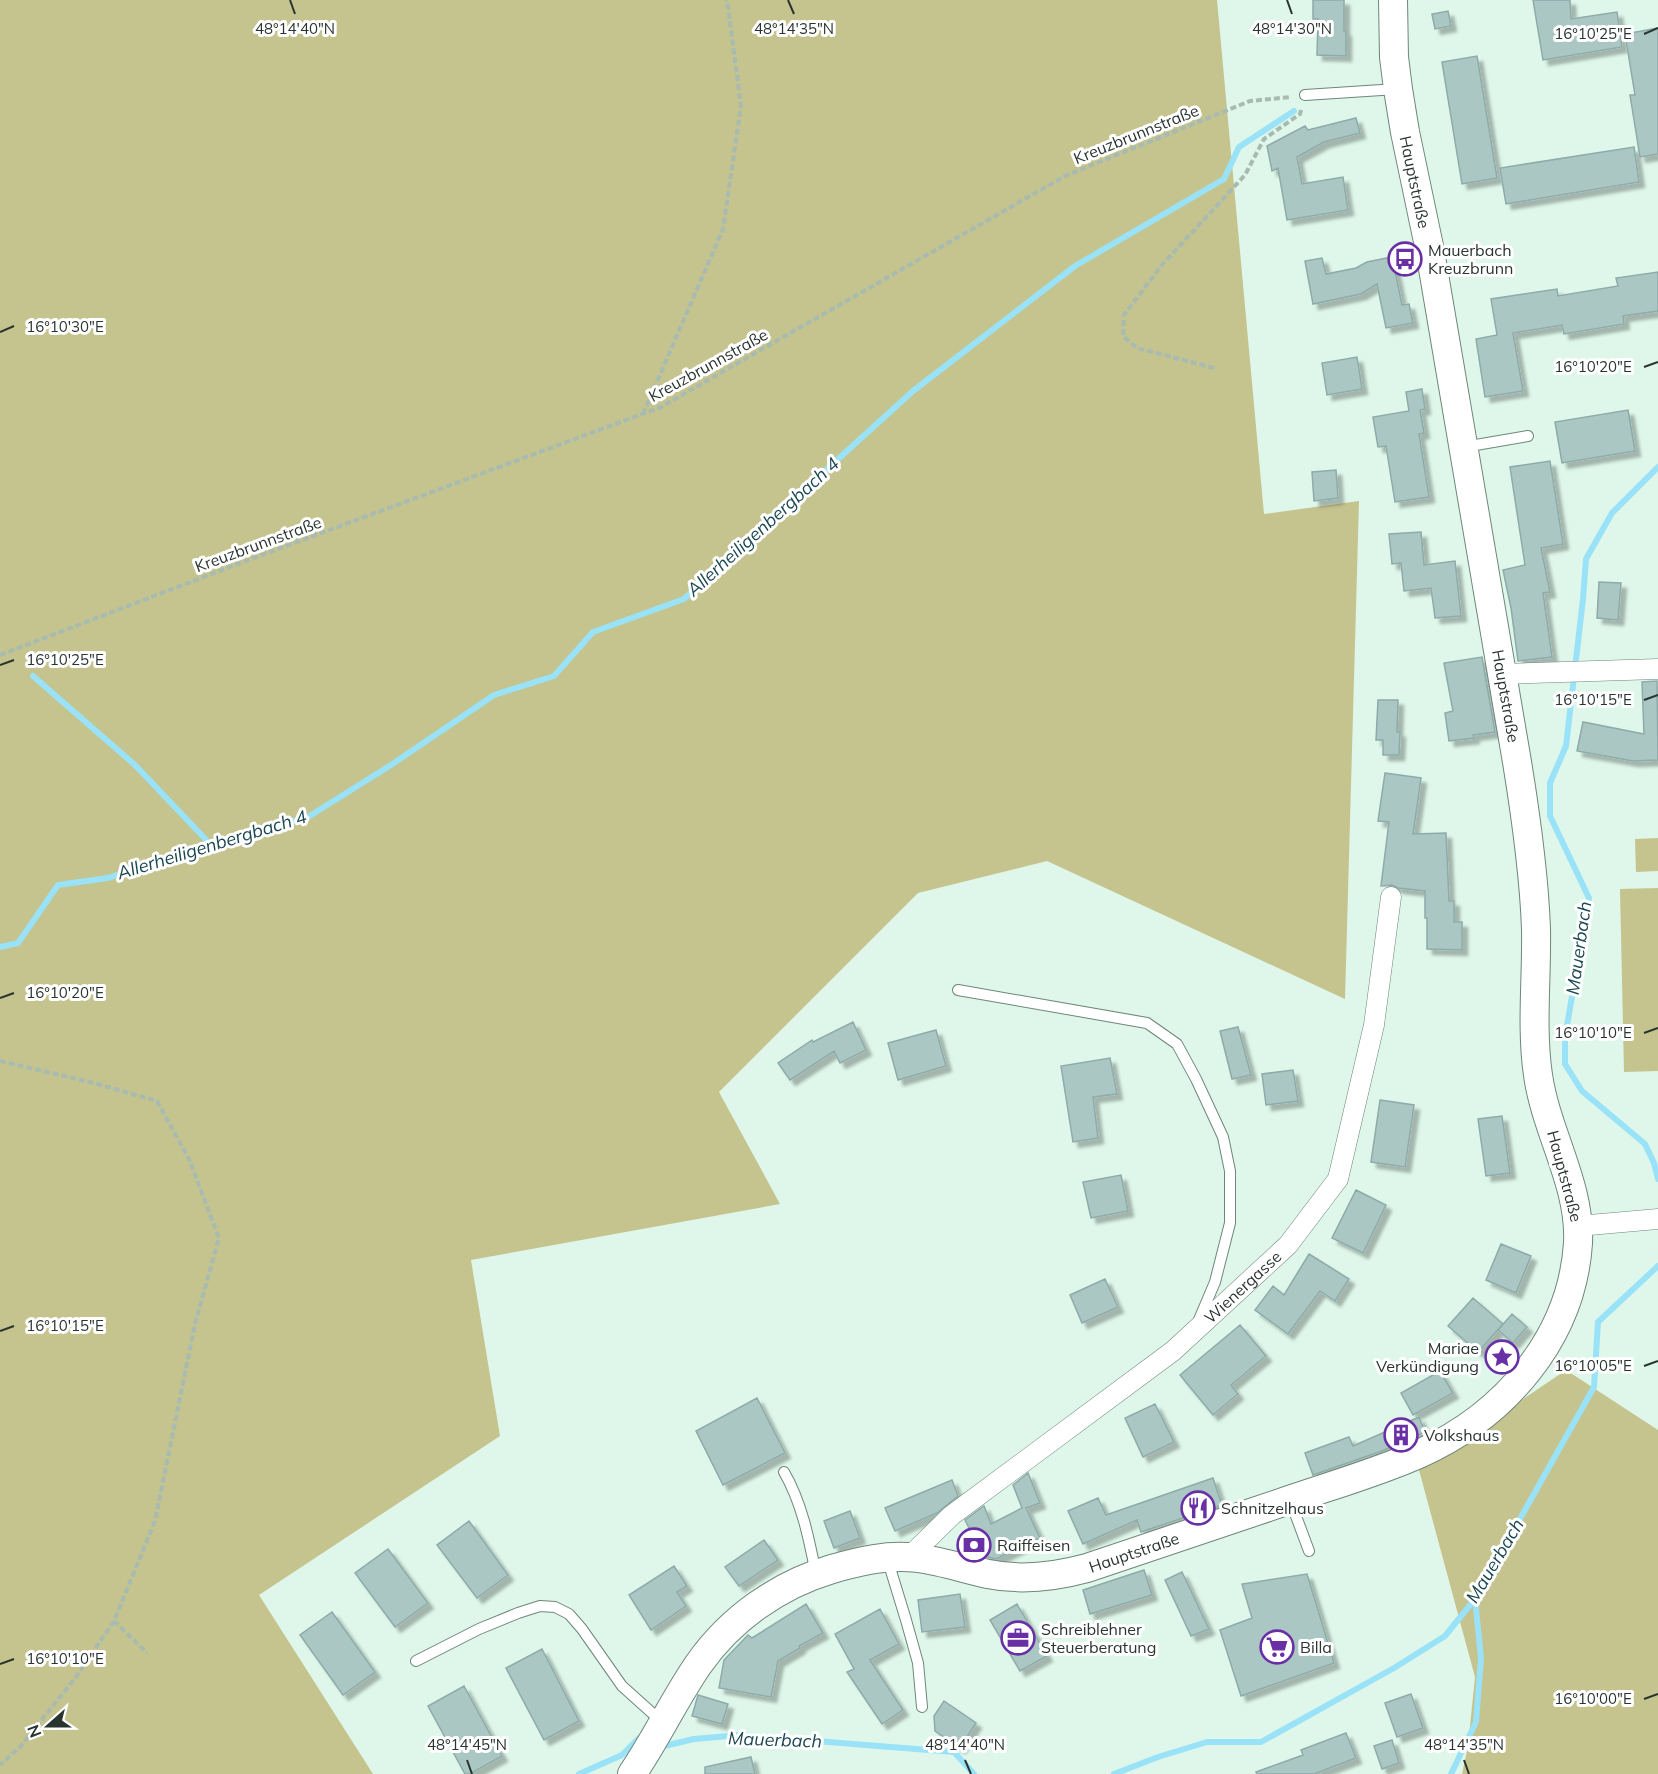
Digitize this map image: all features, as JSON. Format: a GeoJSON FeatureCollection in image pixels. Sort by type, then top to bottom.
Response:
{"type":"FeatureCollection","features":[{"type":"Feature","properties":{"kind":"main road","name":"Hauptstraße"},"geometry":{"type":"LineString","coordinates":[[632,1774],[699,1664],[739,1619],[783,1589],[816,1574],[845,1565],[898,1557],[942,1562],[990,1574],[1021,1578],[1048,1577],[1087,1568],[1290,1500],[1422,1453],[1463,1429],[1504,1397],[1533,1366],[1560,1318],[1574,1275],[1578,1226],[1571,1190],[1538,1079],[1537,965],[1533,883],[1523,796],[1430,251],[1405,132],[1394,57],[1393,0]]}},
{"type":"Feature","properties":{"kind":"street"},"geometry":{"type":"LineString","coordinates":[[1502,674],[1658,669]]}},
{"type":"Feature","properties":{"kind":"street","name":"Wienergasse"},"geometry":{"type":"LineString","coordinates":[[898,1557],[951,1515],[1173,1351],[1288,1245],[1338,1179],[1374,1025],[1391,897]]}},
{"type":"Feature","properties":{"kind":"street"},"geometry":{"type":"LineString","coordinates":[[1578,1226],[1658,1219]]}},
{"type":"Feature","properties":{"kind":"lane"},"geometry":{"type":"LineString","coordinates":[[1305,95],[1398,89]]}},
{"type":"Feature","properties":{"kind":"lane"},"geometry":{"type":"LineString","coordinates":[[1463,447],[1528,436]]}},
{"type":"Feature","properties":{"kind":"lane"},"geometry":{"type":"LineString","coordinates":[[958,990],[1147,1023],[1177,1044],[1197,1079],[1223,1137],[1230,1171],[1230,1223],[1215,1282],[1195,1330]]}},
{"type":"Feature","properties":{"kind":"lane"},"geometry":{"type":"LineString","coordinates":[[784,1472],[792,1485],[805,1523],[816,1574]]}},
{"type":"Feature","properties":{"kind":"lane"},"geometry":{"type":"LineString","coordinates":[[1290,1500],[1309,1551]]}},
{"type":"Feature","properties":{"kind":"lane"},"geometry":{"type":"LineString","coordinates":[[898,1557],[918,1663],[922,1707]]}},
{"type":"Feature","properties":{"kind":"lane"},"geometry":{"type":"LineString","coordinates":[[416,1661],[479,1629],[518,1613],[540,1606],[555,1607],[569,1614],[622,1686],[663,1723]]}},
{"type":"Feature","properties":{"kind":"path"},"geometry":{"type":"LineString","coordinates":[[642,414],[723,229],[741,106],[726,0]]}},
{"type":"Feature","properties":{"kind":"path"},"geometry":{"type":"LineString","coordinates":[[1214,368],[1137,348],[1123,336],[1124,315],[1162,265],[1245,175],[1264,140],[1300,114],[1305,95]]}},
{"type":"Feature","properties":{"kind":"path","name":"Kreuzbrunnstraße"},"geometry":{"type":"LineString","coordinates":[[0,655],[661,407],[1065,176],[1250,101],[1305,95]]}},
{"type":"Feature","properties":{"kind":"path"},"geometry":{"type":"LineString","coordinates":[[0,1060],[157,1101],[189,1159],[219,1238],[195,1324],[155,1521],[114,1621],[75,1677],[20,1747],[0,1765]]}},
{"type":"Feature","properties":{"kind":"path"},"geometry":{"type":"LineString","coordinates":[[114,1621],[147,1653]]}},
{"type":"Feature","properties":{"kind":"shaded area"},"geometry":{"type":"Polygon","coordinates":[[[0,0],[1217,0],[1264,514],[1359,501],[1345,999],[1047,861],[918,893],[719,1092],[780,1204],[471,1260],[500,1436],[259,1595],[373,1774],[0,1774],[0,0]]]}},
{"type":"Feature","properties":{"kind":"shaded area"},"geometry":{"type":"Polygon","coordinates":[[[1658,838],[1658,871],[1636,872],[1635,839],[1658,838]]]}},
{"type":"Feature","properties":{"kind":"shaded area"},"geometry":{"type":"Polygon","coordinates":[[[1658,888],[1658,1071],[1624,1072],[1620,889],[1658,888]]]}},
{"type":"Feature","properties":{"kind":"shaded area"},"geometry":{"type":"Polygon","coordinates":[[[1566,1370],[1658,1430],[1658,1774],[1462,1774],[1468,1746],[1475,1677],[1419,1470],[1566,1370]]]}},
{"type":"Feature","properties":{"kind":"building"},"geometry":{"type":"Polygon","coordinates":[[[1313,0],[1344,0],[1346,56],[1317,55],[1318,19],[1313,19],[1313,0]]]}},
{"type":"Feature","properties":{"kind":"building"},"geometry":{"type":"Polygon","coordinates":[[[1533,0],[1570,0],[1571,19],[1617,12],[1622,47],[1543,60],[1533,0]]]}},
{"type":"Feature","properties":{"kind":"building"},"geometry":{"type":"Polygon","coordinates":[[[1448,11],[1451,26],[1435,29],[1432,14],[1448,11]]]}},
{"type":"Feature","properties":{"kind":"building"},"geometry":{"type":"Polygon","coordinates":[[[1658,28],[1658,154],[1640,157],[1630,95],[1635,95],[1625,34],[1658,28]]]}},
{"type":"Feature","properties":{"kind":"building"},"geometry":{"type":"Polygon","coordinates":[[[1477,56],[1497,178],[1462,184],[1442,62],[1477,56]]]}},
{"type":"Feature","properties":{"kind":"building"},"geometry":{"type":"Polygon","coordinates":[[[1356,118],[1360,133],[1324,142],[1297,157],[1302,184],[1343,177],[1348,210],[1287,220],[1278,168],[1272,171],[1267,146],[1305,126],[1308,130],[1356,118]]]}},
{"type":"Feature","properties":{"kind":"building"},"geometry":{"type":"Polygon","coordinates":[[[1634,147],[1639,182],[1506,204],[1500,168],[1634,147]]]}},
{"type":"Feature","properties":{"kind":"building"},"geometry":{"type":"Polygon","coordinates":[[[1392,257],[1402,305],[1409,304],[1413,323],[1386,328],[1377,284],[1361,294],[1313,304],[1305,261],[1322,258],[1326,274],[1392,257]]]}},
{"type":"Feature","properties":{"kind":"building"},"geometry":{"type":"Polygon","coordinates":[[[1658,272],[1658,311],[1623,316],[1624,324],[1564,334],[1562,325],[1513,333],[1523,391],[1485,397],[1476,339],[1497,335],[1491,299],[1557,289],[1558,296],[1618,286],[1616,278],[1658,272]]]}},
{"type":"Feature","properties":{"kind":"building"},"geometry":{"type":"Polygon","coordinates":[[[1357,357],[1362,389],[1327,395],[1322,363],[1357,357]]]}},
{"type":"Feature","properties":{"kind":"building"},"geometry":{"type":"Polygon","coordinates":[[[1422,389],[1425,409],[1420,410],[1424,433],[1419,434],[1429,497],[1395,502],[1386,446],[1378,447],[1373,417],[1409,411],[1406,392],[1422,389]]]}},
{"type":"Feature","properties":{"kind":"building"},"geometry":{"type":"Polygon","coordinates":[[[1628,410],[1635,451],[1562,463],[1555,422],[1628,410]]]}},
{"type":"Feature","properties":{"kind":"building"},"geometry":{"type":"Polygon","coordinates":[[[1550,461],[1563,544],[1541,548],[1550,592],[1543,593],[1552,657],[1518,661],[1503,570],[1525,565],[1510,467],[1550,461]]]}},
{"type":"Feature","properties":{"kind":"building"},"geometry":{"type":"Polygon","coordinates":[[[1336,470],[1338,498],[1314,501],[1312,472],[1336,470]]]}},
{"type":"Feature","properties":{"kind":"building"},"geometry":{"type":"Polygon","coordinates":[[[1421,532],[1424,565],[1455,561],[1461,616],[1435,618],[1431,588],[1404,591],[1401,563],[1392,564],[1389,534],[1421,532]]]}},
{"type":"Feature","properties":{"kind":"building"},"geometry":{"type":"Polygon","coordinates":[[[1599,582],[1621,583],[1618,620],[1597,618],[1599,582]]]}},
{"type":"Feature","properties":{"kind":"building"},"geometry":{"type":"Polygon","coordinates":[[[1482,657],[1495,732],[1473,735],[1474,738],[1449,741],[1445,713],[1453,711],[1444,663],[1482,657]]]}},
{"type":"Feature","properties":{"kind":"building"},"geometry":{"type":"Polygon","coordinates":[[[1657,681],[1658,760],[1633,761],[1577,751],[1583,722],[1644,734],[1642,682],[1657,681]]]}},
{"type":"Feature","properties":{"kind":"building"},"geometry":{"type":"Polygon","coordinates":[[[1378,700],[1398,700],[1399,755],[1383,755],[1383,740],[1376,740],[1378,700]]]}},
{"type":"Feature","properties":{"kind":"building"},"geometry":{"type":"Polygon","coordinates":[[[1385,773],[1421,778],[1413,834],[1446,833],[1449,901],[1454,901],[1454,922],[1462,922],[1462,950],[1427,949],[1425,891],[1398,888],[1392,885],[1381,886],[1389,822],[1378,821],[1385,773]]]}},
{"type":"Feature","properties":{"kind":"building"},"geometry":{"type":"Polygon","coordinates":[[[853,1022],[866,1050],[840,1063],[834,1051],[790,1080],[778,1063],[812,1040],[813,1042],[853,1022]]]}},
{"type":"Feature","properties":{"kind":"building"},"geometry":{"type":"Polygon","coordinates":[[[1238,1027],[1251,1075],[1232,1079],[1220,1031],[1238,1027]]]}},
{"type":"Feature","properties":{"kind":"building"},"geometry":{"type":"Polygon","coordinates":[[[936,1030],[946,1066],[898,1080],[888,1043],[936,1030]]]}},
{"type":"Feature","properties":{"kind":"building"},"geometry":{"type":"Polygon","coordinates":[[[1110,1058],[1117,1094],[1093,1097],[1098,1138],[1073,1142],[1061,1066],[1110,1058]]]}},
{"type":"Feature","properties":{"kind":"building"},"geometry":{"type":"Polygon","coordinates":[[[1293,1070],[1298,1101],[1266,1105],[1262,1074],[1293,1070]]]}},
{"type":"Feature","properties":{"kind":"building"},"geometry":{"type":"Polygon","coordinates":[[[1380,1100],[1414,1105],[1405,1167],[1371,1162],[1380,1100]]]}},
{"type":"Feature","properties":{"kind":"building"},"geometry":{"type":"Polygon","coordinates":[[[1502,1116],[1510,1173],[1486,1176],[1478,1119],[1502,1116]]]}},
{"type":"Feature","properties":{"kind":"building"},"geometry":{"type":"Polygon","coordinates":[[[1121,1175],[1128,1211],[1091,1218],[1083,1182],[1121,1175]]]}},
{"type":"Feature","properties":{"kind":"building"},"geometry":{"type":"Polygon","coordinates":[[[1356,1190],[1386,1205],[1363,1253],[1332,1238],[1356,1190]]]}},
{"type":"Feature","properties":{"kind":"building"},"geometry":{"type":"Polygon","coordinates":[[[1501,1244],[1531,1256],[1516,1293],[1486,1280],[1501,1244]]]}},
{"type":"Feature","properties":{"kind":"building"},"geometry":{"type":"Polygon","coordinates":[[[1309,1254],[1349,1279],[1335,1301],[1320,1291],[1288,1334],[1255,1310],[1273,1286],[1284,1295],[1309,1254]]]}},
{"type":"Feature","properties":{"kind":"building"},"geometry":{"type":"Polygon","coordinates":[[[1105,1279],[1118,1307],[1082,1323],[1070,1295],[1105,1279]]]}},
{"type":"Feature","properties":{"kind":"building"},"geometry":{"type":"Polygon","coordinates":[[[1473,1298],[1503,1324],[1478,1352],[1448,1326],[1473,1298]]]}},
{"type":"Feature","properties":{"kind":"building"},"geometry":{"type":"Polygon","coordinates":[[[1512,1314],[1527,1327],[1513,1343],[1498,1330],[1512,1314]]]}},
{"type":"Feature","properties":{"kind":"building"},"geometry":{"type":"Polygon","coordinates":[[[1240,1325],[1266,1356],[1231,1385],[1238,1394],[1213,1415],[1180,1375],[1240,1325]]]}},
{"type":"Feature","properties":{"kind":"building"},"geometry":{"type":"Polygon","coordinates":[[[1440,1371],[1453,1393],[1413,1415],[1401,1393],[1440,1371]]]}},
{"type":"Feature","properties":{"kind":"building"},"geometry":{"type":"Polygon","coordinates":[[[757,1398],[785,1453],[723,1485],[696,1431],[757,1398]]]}},
{"type":"Feature","properties":{"kind":"building"},"geometry":{"type":"Polygon","coordinates":[[[1155,1404],[1174,1442],[1143,1457],[1125,1418],[1155,1404]]]}},
{"type":"Feature","properties":{"kind":"building"},"geometry":{"type":"Polygon","coordinates":[[[1419,1417],[1425,1432],[1382,1451],[1313,1475],[1305,1453],[1349,1437],[1353,1446],[1419,1417]]]}},
{"type":"Feature","properties":{"kind":"building"},"geometry":{"type":"Polygon","coordinates":[[[1028,1473],[1040,1503],[1026,1508],[1040,1538],[996,1559],[984,1556],[980,1547],[971,1551],[963,1536],[971,1532],[965,1520],[984,1506],[991,1524],[1022,1508],[1013,1485],[1028,1473]]]}},
{"type":"Feature","properties":{"kind":"building"},"geometry":{"type":"Polygon","coordinates":[[[1213,1478],[1222,1505],[1141,1532],[1137,1520],[1083,1544],[1068,1511],[1098,1498],[1106,1515],[1213,1478]]]}},
{"type":"Feature","properties":{"kind":"building"},"geometry":{"type":"Polygon","coordinates":[[[952,1480],[958,1496],[937,1513],[895,1531],[885,1508],[952,1480]]]}},
{"type":"Feature","properties":{"kind":"building"},"geometry":{"type":"Polygon","coordinates":[[[850,1511],[860,1538],[834,1548],[824,1521],[850,1511]]]}},
{"type":"Feature","properties":{"kind":"building"},"geometry":{"type":"Polygon","coordinates":[[[469,1521],[508,1575],[477,1598],[437,1545],[469,1521]]]}},
{"type":"Feature","properties":{"kind":"building"},"geometry":{"type":"Polygon","coordinates":[[[764,1540],[778,1560],[739,1586],[725,1567],[764,1540]]]}},
{"type":"Feature","properties":{"kind":"building"},"geometry":{"type":"Polygon","coordinates":[[[388,1549],[428,1603],[395,1627],[355,1573],[388,1549]]]}},
{"type":"Feature","properties":{"kind":"building"},"geometry":{"type":"Polygon","coordinates":[[[674,1566],[687,1586],[677,1592],[686,1606],[651,1630],[629,1595],[674,1566]]]}},
{"type":"Feature","properties":{"kind":"building"},"geometry":{"type":"Polygon","coordinates":[[[1144,1570],[1152,1595],[1090,1614],[1083,1590],[1144,1570]]]}},
{"type":"Feature","properties":{"kind":"building"},"geometry":{"type":"Polygon","coordinates":[[[1182,1572],[1209,1629],[1191,1636],[1165,1580],[1182,1572]]]}},
{"type":"Feature","properties":{"kind":"building","name":"Billa"},"geometry":{"type":"Polygon","coordinates":[[[1307,1574],[1334,1663],[1241,1696],[1220,1630],[1252,1618],[1242,1584],[1307,1574]]]}},
{"type":"Feature","properties":{"kind":"building"},"geometry":{"type":"Polygon","coordinates":[[[960,1594],[965,1627],[922,1632],[918,1600],[960,1594]]]}},
{"type":"Feature","properties":{"kind":"building"},"geometry":{"type":"Polygon","coordinates":[[[806,1604],[823,1633],[778,1661],[771,1697],[719,1688],[724,1660],[748,1635],[752,1638],[806,1604]]]}},
{"type":"Feature","properties":{"kind":"building","name":"Schreiblehner Steuerberatung"},"geometry":{"type":"Polygon","coordinates":[[[1017,1604],[1047,1656],[1020,1671],[990,1620],[1017,1604]]]}},
{"type":"Feature","properties":{"kind":"building"},"geometry":{"type":"Polygon","coordinates":[[[880,1609],[899,1644],[870,1660],[903,1710],[882,1724],[847,1672],[854,1669],[835,1634],[880,1609]]]}},
{"type":"Feature","properties":{"kind":"building"},"geometry":{"type":"Polygon","coordinates":[[[332,1612],[375,1672],[343,1695],[300,1635],[332,1612]]]}},
{"type":"Feature","properties":{"kind":"building"},"geometry":{"type":"Polygon","coordinates":[[[542,1649],[579,1721],[544,1740],[506,1668],[542,1649]]]}},
{"type":"Feature","properties":{"kind":"building"},"geometry":{"type":"Polygon","coordinates":[[[464,1686],[502,1756],[470,1774],[465,1774],[428,1706],[464,1686]]]}},
{"type":"Feature","properties":{"kind":"building"},"geometry":{"type":"Polygon","coordinates":[[[1411,1694],[1423,1728],[1397,1737],[1385,1703],[1411,1694]]]}},
{"type":"Feature","properties":{"kind":"building"},"geometry":{"type":"Polygon","coordinates":[[[698,1695],[728,1704],[722,1724],[692,1716],[698,1695]]]}},
{"type":"Feature","properties":{"kind":"building"},"geometry":{"type":"Polygon","coordinates":[[[944,1701],[976,1723],[960,1748],[935,1731],[934,1716],[944,1701]]]}},
{"type":"Feature","properties":{"kind":"building"},"geometry":{"type":"Polygon","coordinates":[[[1346,1733],[1356,1758],[1314,1774],[1257,1774],[1256,1772],[1303,1755],[1301,1750],[1346,1733]]]}},
{"type":"Feature","properties":{"kind":"building"},"geometry":{"type":"Polygon","coordinates":[[[1392,1740],[1399,1763],[1382,1769],[1374,1746],[1392,1740]]]}},
{"type":"Feature","properties":{"kind":"building"},"geometry":{"type":"Polygon","coordinates":[[[751,1757],[755,1774],[705,1774],[705,1767],[751,1757]]]}},
{"type":"Feature","properties":{"kind":"waterway","name":"Allerheiligenbergbach 4"},"geometry":{"type":"LineString","coordinates":[[0,947],[18,943],[58,885],[108,878],[188,851],[308,817],[391,765],[494,695],[554,676],[593,632],[684,599],[913,391],[1075,266],[1224,179],[1239,147],[1294,111]]}},
{"type":"Feature","properties":{"kind":"waterway","name":"Mauerbach"},"geometry":{"type":"LineString","coordinates":[[1658,467],[1612,513],[1586,559],[1566,746],[1550,783],[1550,816],[1589,898],[1565,1037],[1565,1064],[1582,1091],[1645,1144],[1654,1163],[1658,1179]]}},
{"type":"Feature","properties":{"kind":"waterway"},"geometry":{"type":"LineString","coordinates":[[33,676],[135,765],[211,845]]}},
{"type":"Feature","properties":{"kind":"waterway","name":"Mauerbach"},"geometry":{"type":"LineString","coordinates":[[1114,1774],[1207,1742],[1261,1742],[1394,1668],[1445,1636],[1475,1599],[1594,1387],[1598,1322],[1658,1266]]}},
{"type":"Feature","properties":{"kind":"waterway"},"geometry":{"type":"LineString","coordinates":[[1451,1774],[1476,1722],[1481,1658],[1475,1599]]}},
{"type":"Feature","properties":{"kind":"waterway","name":"Mauerbach"},"geometry":{"type":"LineString","coordinates":[[660,1747],[694,1739],[740,1735],[954,1752],[974,1774]]}},
{"type":"Feature","properties":{"kind":"waterway","name":"Mauerbach"},"geometry":{"type":"LineString","coordinates":[[579,1774],[622,1755],[639,1738],[642,1739]]}},
{"type":"Feature","properties":{"kind":"place","name":"Mauerbach Kreuzbrunn"},"geometry":{"type":"Point","coordinates":[1405,259]}},
{"type":"Feature","properties":{"kind":"place","name":"Mariae Verkündigung"},"geometry":{"type":"Point","coordinates":[1502,1357]}},
{"type":"Feature","properties":{"kind":"place","name":"Volkshaus"},"geometry":{"type":"Point","coordinates":[1401,1435]}},
{"type":"Feature","properties":{"kind":"place","name":"Schnitzelhaus"},"geometry":{"type":"Point","coordinates":[1198,1508]}},
{"type":"Feature","properties":{"kind":"place","name":"Raiffeisen"},"geometry":{"type":"Point","coordinates":[974,1545]}},
{"type":"Feature","properties":{"kind":"place","name":"Schreiblehner Steuerberatung"},"geometry":{"type":"Point","coordinates":[1018,1638]}},
{"type":"Feature","properties":{"kind":"place","name":"Billa"},"geometry":{"type":"Point","coordinates":[1277,1647]}}]}
